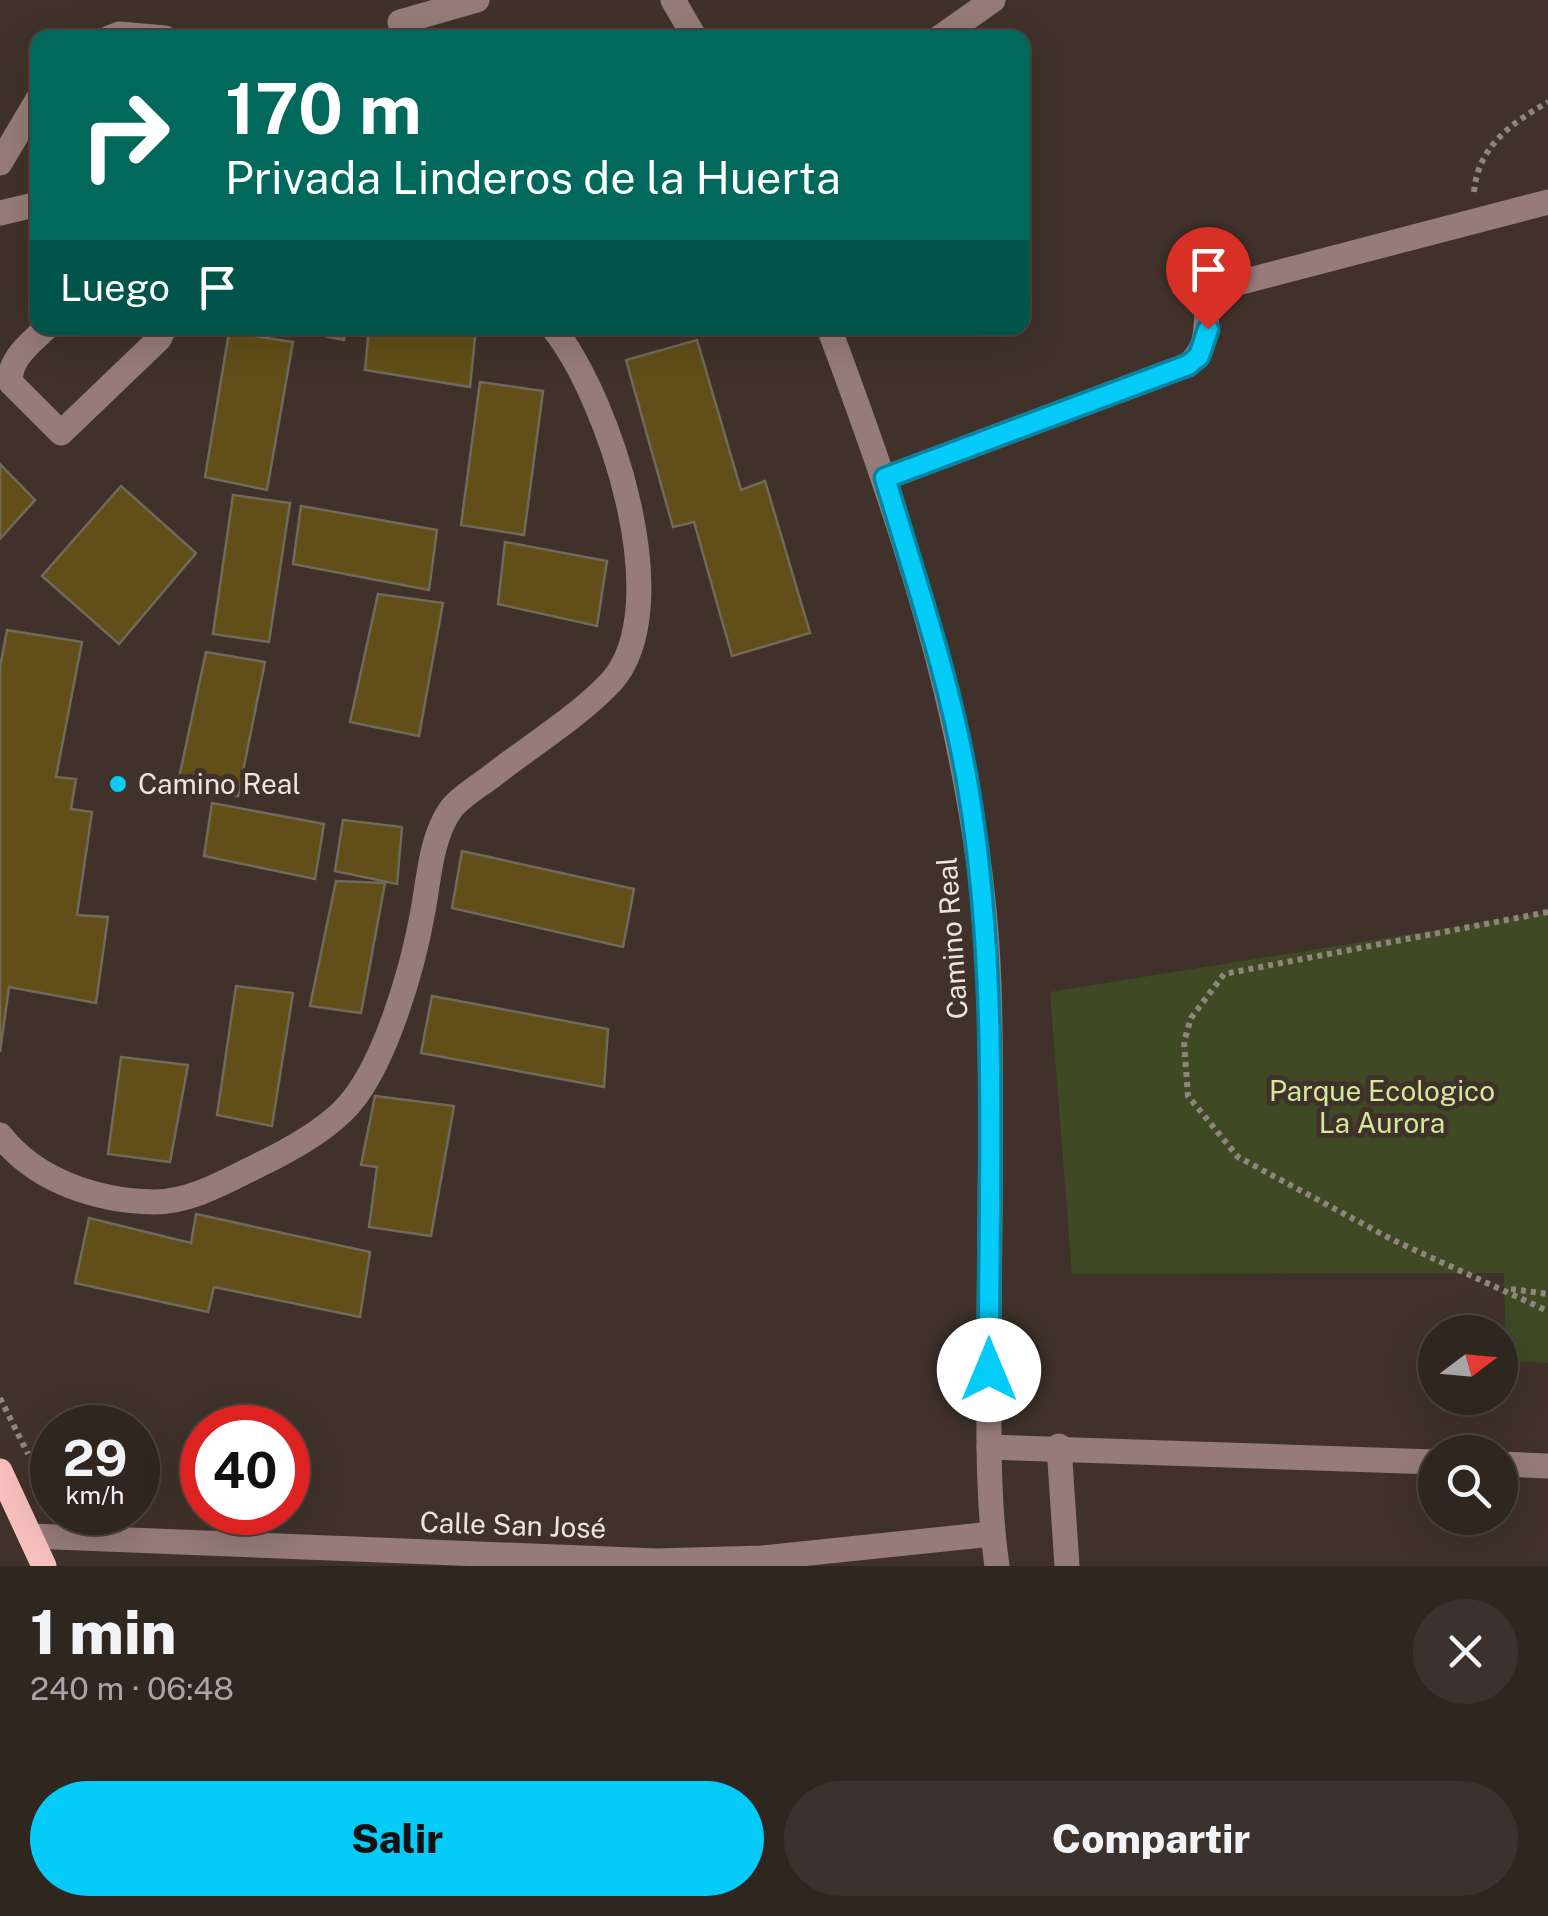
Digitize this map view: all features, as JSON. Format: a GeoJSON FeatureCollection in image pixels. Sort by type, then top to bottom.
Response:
{"type":"FeatureCollection","features":[{"type":"Feature","properties":{"kind":"main road"},"geometry":{"type":"LineString","coordinates":[[0,1471],[44,1566]]}},
{"type":"Feature","properties":{"kind":"street"},"geometry":{"type":"LineString","coordinates":[[400,22],[477,0]]}},
{"type":"Feature","properties":{"kind":"street"},"geometry":{"type":"LineString","coordinates":[[672,0],[690,30]]}},
{"type":"Feature","properties":{"kind":"street"},"geometry":{"type":"LineString","coordinates":[[950,30],[993,0]]}},
{"type":"Feature","properties":{"kind":"street"},"geometry":{"type":"LineString","coordinates":[[0,163],[30,112]]}},
{"type":"Feature","properties":{"kind":"street"},"geometry":{"type":"LineString","coordinates":[[885,478],[1188,365],[1206,341],[1206,310],[1219,288],[1548,202]]}},
{"type":"Feature","properties":{"kind":"street"},"geometry":{"type":"LineString","coordinates":[[0,213],[30,206]]}},
{"type":"Feature","properties":{"kind":"street"},"geometry":{"type":"LineString","coordinates":[[39,335],[14,362],[11,383],[61,432],[161,335]]}},
{"type":"Feature","properties":{"kind":"street"},"geometry":{"type":"LineString","coordinates":[[0,1136],[19,1160],[69,1186],[120,1201],[172,1202],[288,1150],[344,1110],[380,1050],[412,973],[434,848],[451,810],[612,680],[638,616],[638,562],[601,408],[571,350],[559,335]]}},
{"type":"Feature","properties":{"kind":"street","name":"Camino Real"},"geometry":{"type":"LineString","coordinates":[[832,335],[885,478],[950,698],[980,873],[989,984],[989,1447],[992,1534],[998,1566]]}},
{"type":"Feature","properties":{"kind":"street"},"geometry":{"type":"LineString","coordinates":[[1059,1446],[1067,1566]]}},
{"type":"Feature","properties":{"kind":"street"},"geometry":{"type":"LineString","coordinates":[[989,1447],[1059,1446],[1418,1461]]}},
{"type":"Feature","properties":{"kind":"street"},"geometry":{"type":"LineString","coordinates":[[1518,1465],[1548,1466]]}},
{"type":"Feature","properties":{"kind":"street","name":"Calle San José"},"geometry":{"type":"LineString","coordinates":[[30,1536],[657,1560],[762,1558],[992,1534]]}},
{"type":"Feature","properties":{"kind":"path"},"geometry":{"type":"LineString","coordinates":[[1470,221],[1476,168],[1497,136],[1548,102]]}},
{"type":"Feature","properties":{"kind":"path"},"geometry":{"type":"LineString","coordinates":[[1548,912],[1224,974],[1190,1018],[1184,1042],[1188,1096],[1238,1157],[1393,1240],[1505,1288],[1548,1311]]}},
{"type":"Feature","properties":{"kind":"path"},"geometry":{"type":"LineString","coordinates":[[1505,1288],[1548,1294]]}},
{"type":"Feature","properties":{"kind":"green space","name":"Parque Ecologico La Aurora"},"geometry":{"type":"Polygon","coordinates":[[[1548,912],[1548,1363],[1518,1362],[1518,1315],[1505,1315],[1504,1273],[1072,1274],[1050,992],[1548,912]]]}},
{"type":"Feature","properties":{"kind":"building"},"geometry":{"type":"Polygon","coordinates":[[[229,335],[293,342],[267,490],[205,477],[229,335]]]}},
{"type":"Feature","properties":{"kind":"building"},"geometry":{"type":"Polygon","coordinates":[[[368,335],[475,335],[470,387],[365,370],[368,335]]]}},
{"type":"Feature","properties":{"kind":"building"},"geometry":{"type":"Polygon","coordinates":[[[697,340],[741,490],[765,481],[810,633],[732,656],[694,522],[673,527],[626,360],[697,340]]]}},
{"type":"Feature","properties":{"kind":"building"},"geometry":{"type":"Polygon","coordinates":[[[480,382],[543,391],[524,535],[461,525],[480,382]]]}},
{"type":"Feature","properties":{"kind":"building"},"geometry":{"type":"Polygon","coordinates":[[[0,464],[35,500],[0,539],[0,464]]]}},
{"type":"Feature","properties":{"kind":"building"},"geometry":{"type":"Polygon","coordinates":[[[121,486],[196,553],[119,644],[42,576],[121,486]]]}},
{"type":"Feature","properties":{"kind":"building"},"geometry":{"type":"Polygon","coordinates":[[[233,495],[290,503],[269,642],[213,634],[233,495]]]}},
{"type":"Feature","properties":{"kind":"building"},"geometry":{"type":"Polygon","coordinates":[[[301,506],[437,530],[429,590],[293,564],[301,506]]]}},
{"type":"Feature","properties":{"kind":"building"},"geometry":{"type":"Polygon","coordinates":[[[505,542],[607,561],[597,626],[498,604],[505,542]]]}},
{"type":"Feature","properties":{"kind":"building"},"geometry":{"type":"Polygon","coordinates":[[[378,594],[443,603],[419,736],[350,722],[378,594]]]}},
{"type":"Feature","properties":{"kind":"building"},"geometry":{"type":"Polygon","coordinates":[[[7,630],[82,642],[56,777],[76,779],[71,809],[92,812],[77,915],[108,917],[96,1003],[9,987],[0,1052],[0,667],[7,630]]]}},
{"type":"Feature","properties":{"kind":"building"},"geometry":{"type":"Polygon","coordinates":[[[206,652],[265,662],[238,796],[177,787],[206,652]]]}},
{"type":"Feature","properties":{"kind":"building"},"geometry":{"type":"Polygon","coordinates":[[[212,803],[324,824],[315,879],[204,856],[212,803]]]}},
{"type":"Feature","properties":{"kind":"building"},"geometry":{"type":"Polygon","coordinates":[[[343,820],[402,827],[397,884],[335,871],[343,820]]]}},
{"type":"Feature","properties":{"kind":"building"},"geometry":{"type":"Polygon","coordinates":[[[462,851],[634,889],[623,947],[452,908],[462,851]]]}},
{"type":"Feature","properties":{"kind":"building"},"geometry":{"type":"Polygon","coordinates":[[[336,881],[385,883],[361,1013],[310,1006],[336,881]]]}},
{"type":"Feature","properties":{"kind":"building"},"geometry":{"type":"Polygon","coordinates":[[[236,986],[293,993],[272,1126],[217,1115],[236,986]]]}},
{"type":"Feature","properties":{"kind":"building"},"geometry":{"type":"Polygon","coordinates":[[[432,996],[608,1029],[604,1087],[421,1053],[432,996]]]}},
{"type":"Feature","properties":{"kind":"building"},"geometry":{"type":"Polygon","coordinates":[[[121,1057],[188,1065],[170,1162],[108,1154],[121,1057]]]}},
{"type":"Feature","properties":{"kind":"building"},"geometry":{"type":"Polygon","coordinates":[[[375,1096],[454,1106],[431,1236],[369,1227],[377,1167],[361,1165],[375,1096]]]}},
{"type":"Feature","properties":{"kind":"building"},"geometry":{"type":"Polygon","coordinates":[[[196,1214],[370,1252],[360,1317],[214,1287],[208,1312],[75,1283],[89,1218],[191,1243],[196,1214]]]}},
{"type":"Feature","properties":{"kind":"place","name":"Camino Real"},"geometry":{"type":"Point","coordinates":[118,784]}},
{"type":"Feature","properties":{"kind":"route"},"geometry":{"type":"LineString","coordinates":[[989,1370],[989,984],[980,873],[950,698],[885,478],[1188,365],[1199,356],[1208,329]]}}]}
